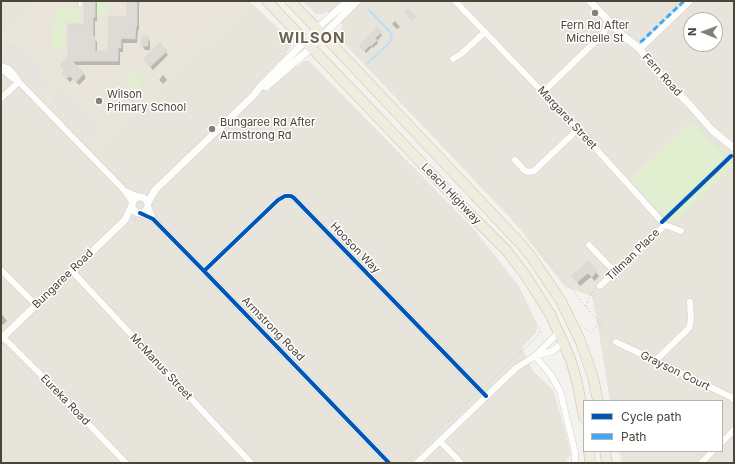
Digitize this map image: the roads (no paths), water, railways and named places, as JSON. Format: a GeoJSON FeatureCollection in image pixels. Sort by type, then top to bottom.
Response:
{"type":"FeatureCollection","features":[{"type":"Feature","properties":{"kind":"highway","name":"Leach Highway"},"geometry":{"type":"LineString","coordinates":[[267,1],[507,251],[526,276],[550,314],[558,330],[571,361],[583,413]]}},
{"type":"Feature","properties":{"kind":"highway","name":"Leach Highway"},"geometry":{"type":"LineString","coordinates":[[290,1],[530,255],[561,301],[580,340],[593,377],[598,400]]}},
{"type":"Feature","properties":{"kind":"highway"},"geometry":{"type":"LineString","coordinates":[[544,276],[567,327],[563,342]]}},
{"type":"Feature","properties":{"kind":"highway"},"geometry":{"type":"LineString","coordinates":[[589,452],[590,463]]}},
{"type":"Feature","properties":{"kind":"highway"},"geometry":{"type":"LineString","coordinates":[[606,452],[607,463]]}},
{"type":"Feature","properties":{"kind":"street"},"geometry":{"type":"LineString","coordinates":[[132,204],[135,199],[155,190],[254,95],[259,88],[308,44],[348,1]]}},
{"type":"Feature","properties":{"kind":"street"},"geometry":{"type":"LineString","coordinates":[[320,32],[357,1]]}},
{"type":"Feature","properties":{"kind":"street","name":"Margaret Street"},"geometry":{"type":"LineString","coordinates":[[455,1],[578,129],[665,224],[681,231]]}},
{"type":"Feature","properties":{"kind":"street","name":"Fern Road"},"geometry":{"type":"LineString","coordinates":[[590,1],[620,33],[640,49],[655,70],[690,105],[712,130],[734,148]]}},
{"type":"Feature","properties":{"kind":"street"},"geometry":{"type":"LineString","coordinates":[[640,49],[690,1]]}},
{"type":"Feature","properties":{"kind":"street"},"geometry":{"type":"LineString","coordinates":[[543,92],[603,34],[606,28],[606,18]]}},
{"type":"Feature","properties":{"kind":"street"},"geometry":{"type":"LineString","coordinates":[[453,59],[461,54],[485,32]]}},
{"type":"Feature","properties":{"kind":"street"},"geometry":{"type":"LineString","coordinates":[[2,65],[14,74],[19,82],[124,190],[138,215],[145,211],[155,190]]}},
{"type":"Feature","properties":{"kind":"street"},"geometry":{"type":"LineString","coordinates":[[1,98],[19,82]]}},
{"type":"Feature","properties":{"kind":"street"},"geometry":{"type":"LineString","coordinates":[[515,160],[525,171],[534,171],[578,129]]}},
{"type":"Feature","properties":{"kind":"street"},"geometry":{"type":"LineString","coordinates":[[124,190],[146,199],[148,205]]}},
{"type":"Feature","properties":{"kind":"street","name":"Hooson Way"},"geometry":{"type":"LineString","coordinates":[[204,271],[278,200],[284,196],[291,196],[486,396]]}},
{"type":"Feature","properties":{"kind":"street","name":"Bungaree Road"},"geometry":{"type":"LineString","coordinates":[[2,338],[125,220],[132,204]]}},
{"type":"Feature","properties":{"kind":"street","name":"Armstrong Road"},"geometry":{"type":"LineString","coordinates":[[148,205],[153,219],[390,463]]}},
{"type":"Feature","properties":{"kind":"street","name":"Bungaree Road"},"geometry":{"type":"LineString","coordinates":[[125,220],[138,215]]}},
{"type":"Feature","properties":{"kind":"street","name":"Armstrong Road"},"geometry":{"type":"LineString","coordinates":[[138,215],[153,219]]}},
{"type":"Feature","properties":{"kind":"street","name":"Tillman Place"},"geometry":{"type":"LineString","coordinates":[[600,286],[665,224]]}},
{"type":"Feature","properties":{"kind":"street"},"geometry":{"type":"LineString","coordinates":[[589,244],[615,272]]}},
{"type":"Feature","properties":{"kind":"street"},"geometry":{"type":"LineString","coordinates":[[1,270],[36,305]]}},
{"type":"Feature","properties":{"kind":"street","name":"McManus Street"},"geometry":{"type":"LineString","coordinates":[[72,271],[251,463]]}},
{"type":"Feature","properties":{"kind":"street"},"geometry":{"type":"LineString","coordinates":[[655,361],[689,328],[691,320],[690,302]]}},
{"type":"Feature","properties":{"kind":"street"},"geometry":{"type":"LineString","coordinates":[[417,463],[516,368],[535,356],[555,336],[558,330]]}},
{"type":"Feature","properties":{"kind":"street","name":"Eureka Road"},"geometry":{"type":"LineString","coordinates":[[2,338],[49,383],[126,463]]}},
{"type":"Feature","properties":{"kind":"street"},"geometry":{"type":"LineString","coordinates":[[535,356],[552,351],[563,342]]}},
{"type":"Feature","properties":{"kind":"street","name":"Grayson Court"},"geometry":{"type":"LineString","coordinates":[[616,342],[734,400]]}},
{"type":"Feature","properties":{"kind":"street"},"geometry":{"type":"LineString","coordinates":[[535,356],[551,375],[560,391],[573,441],[575,462]]}},
{"type":"Feature","properties":{"kind":"street"},"geometry":{"type":"LineString","coordinates":[[723,441],[734,430]]}},
{"type":"Feature","properties":{"kind":"street"},"geometry":{"type":"LineString","coordinates":[[440,441],[461,463]]}},
{"type":"Feature","properties":{"kind":"street"},"geometry":{"type":"LineString","coordinates":[[701,463],[712,452]]}},
{"type":"Feature","properties":{"kind":"waterway"},"geometry":{"type":"LineString","coordinates":[[368,63],[390,42],[392,37],[390,32],[369,10]]}},
{"type":"Feature","properties":{"kind":"place","name":"Fern Rd After Michelle St"},"geometry":{"type":"Point","coordinates":[595,13]}},
{"type":"Feature","properties":{"kind":"place","name":"Wilson Primary School"},"geometry":{"type":"Point","coordinates":[99,101]}},
{"type":"Feature","properties":{"kind":"place","name":"Bungaree Rd After Armstrong Rd"},"geometry":{"type":"Point","coordinates":[212,129]}},
{"type":"Feature","properties":{"kind":"district","name":"WILSON"},"geometry":{"type":"Point","coordinates":[312,38]}}]}
